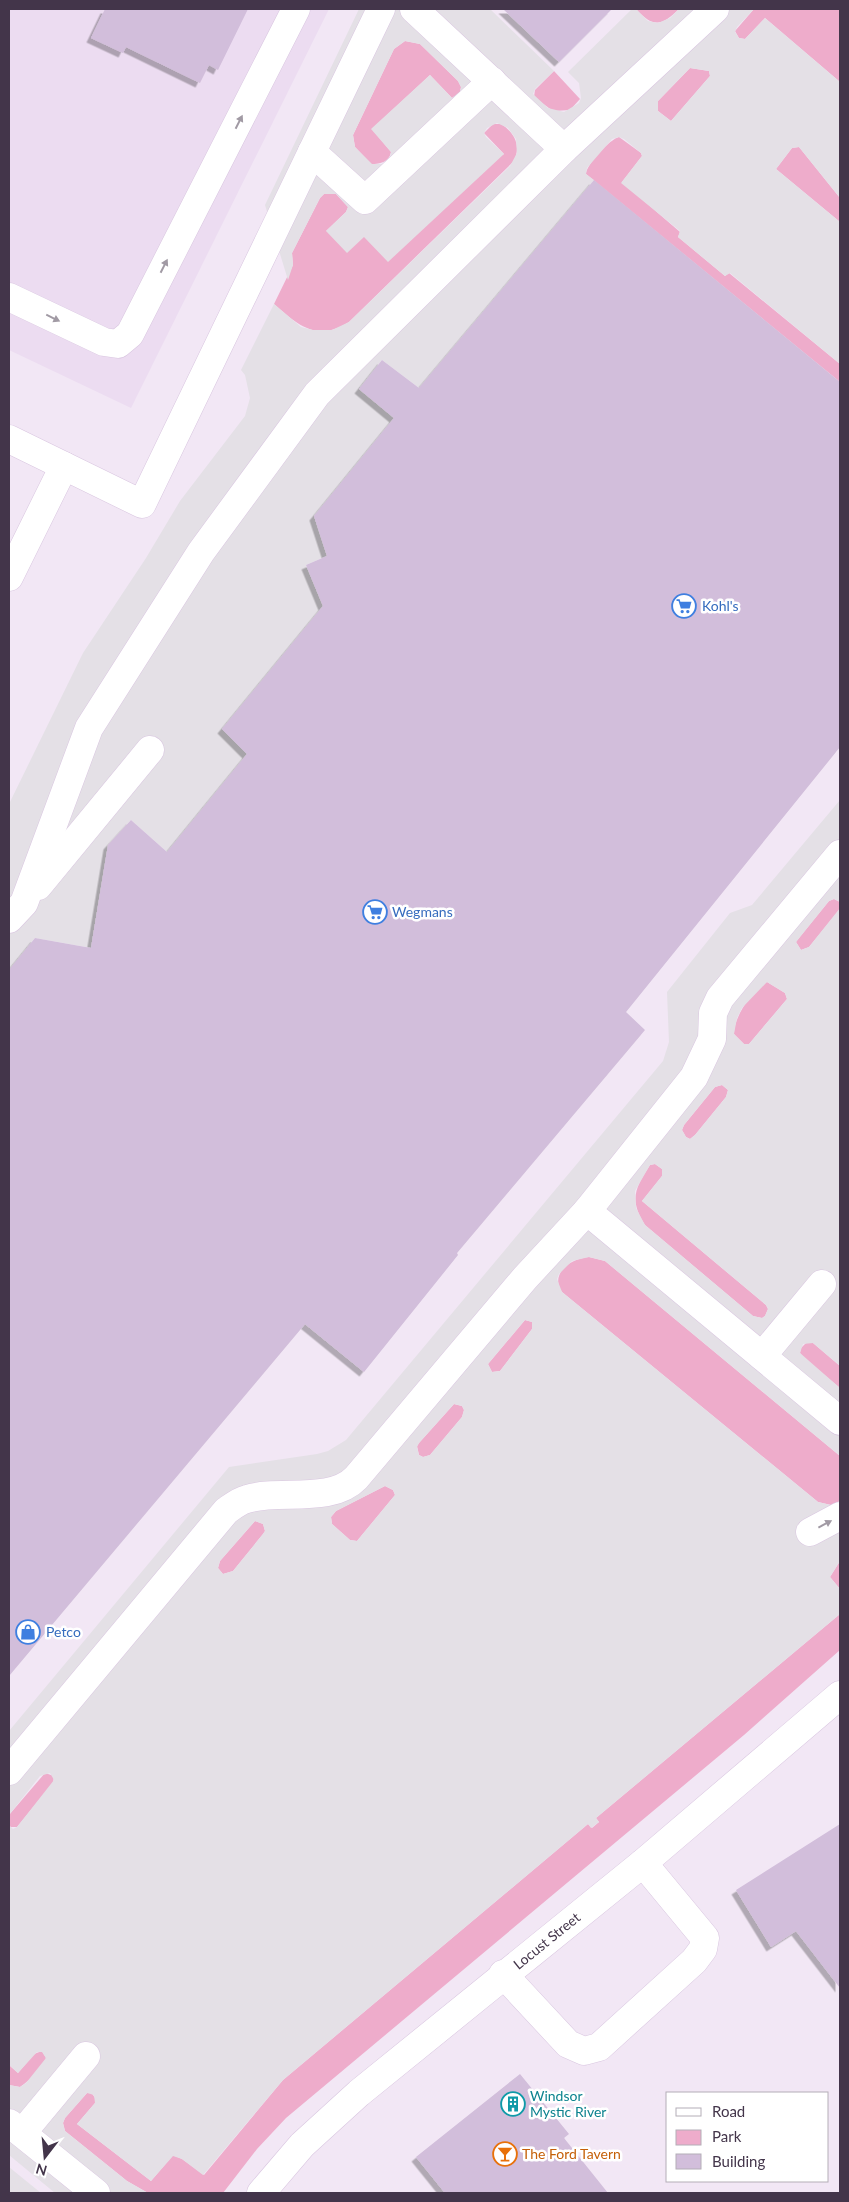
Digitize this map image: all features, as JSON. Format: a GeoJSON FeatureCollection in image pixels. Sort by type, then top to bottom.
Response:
{"type":"FeatureCollection","features":[{"type":"Feature","properties":{"kind":"street"},"geometry":{"type":"LineString","coordinates":[[9,297],[104,342],[118,344],[130,334],[296,9]]}},
{"type":"Feature","properties":{"kind":"street"},"geometry":{"type":"LineString","coordinates":[[9,439],[142,504],[381,9]]}},
{"type":"Feature","properties":{"kind":"street"},"geometry":{"type":"LineString","coordinates":[[414,9],[564,149]]}},
{"type":"Feature","properties":{"kind":"street"},"geometry":{"type":"LineString","coordinates":[[17,911],[89,728],[202,552],[317,394],[564,149],[715,9]]}},
{"type":"Feature","properties":{"kind":"street"},"geometry":{"type":"LineString","coordinates":[[312,152],[365,200],[492,81]]}},
{"type":"Feature","properties":{"kind":"street"},"geometry":{"type":"LineString","coordinates":[[9,577],[64,466]]}},
{"type":"Feature","properties":{"kind":"street"},"geometry":{"type":"LineString","coordinates":[[17,911],[150,750]]}},
{"type":"Feature","properties":{"kind":"street"},"geometry":{"type":"LineString","coordinates":[[9,1771],[226,1511],[248,1498],[327,1492],[348,1486],[525,1278],[587,1211],[700,1068],[712,1039],[713,1013],[720,998],[840,854]]}},
{"type":"Feature","properties":{"kind":"street"},"geometry":{"type":"LineString","coordinates":[[587,1211],[840,1421]]}},
{"type":"Feature","properties":{"kind":"street"},"geometry":{"type":"LineString","coordinates":[[762,1356],[822,1284]]}},
{"type":"Feature","properties":{"kind":"street"},"geometry":{"type":"LineString","coordinates":[[810,1532],[840,1516]]}},
{"type":"Feature","properties":{"kind":"street","name":"Locust Street"},"geometry":{"type":"LineString","coordinates":[[261,2193],[302,2145],[359,2092],[643,1863],[840,1695]]}},
{"type":"Feature","properties":{"kind":"street"},"geometry":{"type":"LineString","coordinates":[[504,1974],[568,2044],[584,2051],[600,2047],[694,1961],[703,1949],[706,1938],[643,1863]]}},
{"type":"Feature","properties":{"kind":"street"},"geometry":{"type":"LineString","coordinates":[[86,2056],[15,2128],[96,2193]]}},
{"type":"Feature","properties":{"kind":"shaded area"},"geometry":{"type":"Polygon","coordinates":[[[9,9],[329,9],[131,408],[9,350],[9,9]]]}},
{"type":"Feature","properties":{"kind":"shaded area"},"geometry":{"type":"Polygon","coordinates":[[[359,9],[490,9],[554,71],[535,89],[533,94],[548,108],[564,112],[579,103],[581,98],[579,83],[568,72],[632,9],[636,9],[648,21],[658,23],[670,18],[679,9],[754,9],[737,27],[735,32],[739,38],[745,39],[765,18],[840,82],[840,198],[799,147],[792,148],[776,169],[840,222],[840,364],[730,273],[725,276],[678,237],[680,231],[621,183],[642,156],[624,139],[619,137],[612,139],[587,168],[586,174],[594,180],[419,388],[382,360],[359,389],[394,418],[314,516],[327,556],[306,565],[323,606],[222,729],[247,754],[167,852],[131,820],[108,845],[91,948],[35,938],[9,970],[9,804],[83,653],[146,558],[180,501],[245,416],[250,398],[245,375],[241,370],[274,304],[301,327],[313,330],[332,330],[349,322],[510,166],[517,153],[516,139],[508,128],[497,123],[487,128],[484,133],[486,137],[504,154],[388,262],[364,237],[347,253],[326,231],[346,212],[348,207],[336,194],[324,194],[320,198],[292,253],[293,265],[288,280],[265,205],[359,9]],[[405,41],[394,49],[353,135],[355,147],[372,164],[382,164],[390,157],[391,152],[371,129],[430,75],[452,98],[460,92],[461,87],[458,81],[420,44],[405,41]],[[690,68],[658,101],[658,111],[671,121],[710,76],[709,71],[690,68]]]}},
{"type":"Feature","properties":{"kind":"shaded area"},"geometry":{"type":"Polygon","coordinates":[[[840,800],[840,902],[834,899],[829,901],[796,942],[801,950],[809,947],[840,908],[840,1366],[813,1343],[803,1344],[800,1353],[840,1388],[840,1456],[605,1261],[589,1257],[572,1261],[559,1274],[557,1279],[562,1292],[818,1502],[831,1505],[840,1501],[840,1561],[830,1577],[840,1589],[840,1614],[596,1818],[599,1822],[591,1828],[588,1824],[283,2080],[203,2175],[182,2159],[173,2156],[151,2181],[77,2124],[95,2103],[94,2095],[87,2093],[65,2118],[63,2123],[65,2131],[127,2181],[148,2193],[55,2193],[9,2155],[9,2085],[20,2087],[26,2083],[46,2058],[42,2052],[37,2052],[18,2073],[9,2065],[9,1825],[13,1829],[17,1827],[54,1780],[50,1773],[40,1776],[9,1815],[9,1731],[229,1467],[317,1454],[328,1451],[346,1440],[663,1061],[669,1042],[667,992],[730,913],[752,905],[840,800]],[[767,982],[742,1008],[737,1018],[734,1034],[744,1044],[749,1044],[787,999],[785,993],[767,982]],[[722,1085],[715,1087],[682,1130],[686,1137],[690,1139],[726,1097],[728,1090],[722,1085]],[[655,1164],[650,1165],[635,1191],[636,1208],[645,1225],[753,1316],[762,1318],[765,1316],[768,1309],[766,1305],[642,1201],[662,1176],[662,1169],[655,1164]],[[525,1320],[488,1364],[492,1372],[500,1371],[532,1329],[532,1322],[525,1320]],[[454,1404],[417,1447],[419,1455],[423,1457],[430,1455],[462,1417],[464,1410],[462,1406],[454,1404]],[[385,1486],[336,1511],[331,1517],[332,1524],[350,1540],[357,1541],[395,1495],[393,1490],[385,1486]],[[255,1521],[220,1561],[218,1568],[223,1574],[233,1571],[265,1531],[263,1524],[255,1521]]]}},
{"type":"Feature","properties":{"kind":"shaded area"},"geometry":{"type":"Polygon","coordinates":[[[9,2167],[41,2193],[9,2193],[9,2167]]]}},
{"type":"Feature","properties":{"kind":"green space"},"geometry":{"type":"Polygon","coordinates":[[[636,9],[679,9],[668,19],[653,22],[636,9]]]}},
{"type":"Feature","properties":{"kind":"green space"},"geometry":{"type":"Polygon","coordinates":[[[754,9],[840,9],[840,82],[765,18],[745,39],[739,38],[735,31],[754,9]]]}},
{"type":"Feature","properties":{"kind":"green space"},"geometry":{"type":"Polygon","coordinates":[[[405,41],[420,44],[458,81],[461,87],[460,92],[452,98],[430,75],[372,129],[391,152],[384,162],[371,164],[355,147],[353,135],[394,49],[405,41]]]}},
{"type":"Feature","properties":{"kind":"green space"},"geometry":{"type":"Polygon","coordinates":[[[690,68],[709,71],[710,76],[671,121],[658,111],[658,101],[690,68]]]}},
{"type":"Feature","properties":{"kind":"green space"},"geometry":{"type":"Polygon","coordinates":[[[554,71],[580,99],[570,110],[553,111],[534,97],[535,90],[554,71]]]}},
{"type":"Feature","properties":{"kind":"green space"},"geometry":{"type":"Polygon","coordinates":[[[493,124],[501,124],[513,135],[517,145],[514,161],[349,322],[327,331],[309,329],[300,325],[274,304],[293,265],[292,253],[320,198],[324,194],[336,194],[348,207],[346,212],[326,231],[364,236],[504,154],[484,133],[493,124]]]}},
{"type":"Feature","properties":{"kind":"green space"},"geometry":{"type":"Polygon","coordinates":[[[619,137],[641,153],[642,156],[622,182],[680,232],[678,237],[725,276],[729,273],[840,364],[840,382],[586,174],[599,153],[610,142],[619,137]]]}},
{"type":"Feature","properties":{"kind":"green space"},"geometry":{"type":"Polygon","coordinates":[[[799,147],[840,198],[840,222],[776,169],[792,148],[799,147]]]}},
{"type":"Feature","properties":{"kind":"green space"},"geometry":{"type":"Polygon","coordinates":[[[834,899],[840,902],[840,909],[809,947],[801,950],[796,942],[829,901],[834,899]]]}},
{"type":"Feature","properties":{"kind":"green space"},"geometry":{"type":"Polygon","coordinates":[[[767,982],[785,993],[787,999],[749,1044],[744,1044],[734,1034],[737,1020],[750,997],[767,982]]]}},
{"type":"Feature","properties":{"kind":"green space"},"geometry":{"type":"Polygon","coordinates":[[[722,1085],[728,1090],[726,1097],[695,1135],[690,1139],[686,1137],[682,1130],[684,1125],[715,1087],[722,1085]]]}},
{"type":"Feature","properties":{"kind":"green space"},"geometry":{"type":"Polygon","coordinates":[[[655,1164],[662,1169],[662,1176],[642,1201],[766,1305],[768,1309],[765,1316],[762,1318],[753,1316],[645,1225],[637,1208],[636,1194],[650,1165],[655,1164]]]}},
{"type":"Feature","properties":{"kind":"green space"},"geometry":{"type":"Polygon","coordinates":[[[589,1257],[605,1261],[840,1456],[840,1501],[831,1505],[818,1502],[562,1292],[558,1279],[560,1273],[576,1260],[589,1257]]]}},
{"type":"Feature","properties":{"kind":"green space"},"geometry":{"type":"Polygon","coordinates":[[[525,1320],[532,1322],[532,1329],[500,1371],[492,1372],[488,1364],[525,1320]]]}},
{"type":"Feature","properties":{"kind":"green space"},"geometry":{"type":"Polygon","coordinates":[[[807,1342],[813,1343],[840,1366],[840,1388],[800,1353],[801,1348],[807,1342]]]}},
{"type":"Feature","properties":{"kind":"green space"},"geometry":{"type":"Polygon","coordinates":[[[454,1404],[462,1406],[464,1410],[462,1417],[430,1455],[423,1457],[419,1455],[417,1446],[419,1443],[454,1404]]]}},
{"type":"Feature","properties":{"kind":"green space"},"geometry":{"type":"Polygon","coordinates":[[[385,1486],[393,1490],[395,1495],[357,1541],[350,1540],[332,1524],[331,1517],[336,1511],[385,1486]]]}},
{"type":"Feature","properties":{"kind":"green space"},"geometry":{"type":"Polygon","coordinates":[[[255,1521],[263,1524],[265,1531],[233,1571],[223,1574],[218,1568],[220,1561],[255,1521]]]}},
{"type":"Feature","properties":{"kind":"green space"},"geometry":{"type":"Polygon","coordinates":[[[840,1561],[840,1589],[830,1577],[840,1561]]]}},
{"type":"Feature","properties":{"kind":"green space"},"geometry":{"type":"Polygon","coordinates":[[[840,1614],[840,1650],[744,1735],[286,2118],[257,2149],[223,2193],[148,2193],[127,2181],[65,2131],[63,2123],[65,2118],[87,2093],[91,2092],[95,2098],[95,2103],[77,2124],[151,2181],[173,2155],[182,2159],[204,2175],[283,2080],[588,1824],[592,1828],[599,1822],[596,1818],[840,1614]]]}},
{"type":"Feature","properties":{"kind":"green space"},"geometry":{"type":"Polygon","coordinates":[[[45,1773],[54,1776],[53,1783],[17,1827],[10,1827],[9,1815],[45,1773]]]}},
{"type":"Feature","properties":{"kind":"green space"},"geometry":{"type":"Polygon","coordinates":[[[42,2051],[46,2058],[35,2074],[20,2087],[9,2085],[9,2065],[18,2073],[34,2054],[42,2051]]]}},
{"type":"Feature","properties":{"kind":"building"},"geometry":{"type":"Polygon","coordinates":[[[105,9],[248,9],[218,70],[209,65],[200,83],[126,47],[123,53],[91,38],[105,9]]]}},
{"type":"Feature","properties":{"kind":"building"},"geometry":{"type":"Polygon","coordinates":[[[503,9],[612,9],[559,62],[503,9]]]}},
{"type":"Feature","properties":{"kind":"building"},"geometry":{"type":"Polygon","coordinates":[[[594,180],[840,382],[840,747],[626,1012],[645,1030],[457,1253],[458,1255],[364,1372],[305,1324],[9,1676],[9,970],[35,938],[91,948],[108,845],[131,820],[167,852],[247,754],[222,729],[323,606],[306,565],[327,556],[314,516],[394,418],[359,389],[382,360],[419,388],[594,180]]]}},
{"type":"Feature","properties":{"kind":"building"},"geometry":{"type":"Polygon","coordinates":[[[840,1824],[840,1988],[796,1931],[771,1947],[736,1890],[840,1824]]]}},
{"type":"Feature","properties":{"kind":"building","name":"Windsor Mystic River"},"geometry":{"type":"Polygon","coordinates":[[[520,2074],[569,2134],[564,2138],[608,2193],[445,2193],[416,2157],[520,2074]]]}},
{"type":"Feature","properties":{"kind":"place","name":"Kohl's"},"geometry":{"type":"Point","coordinates":[684,606]}},
{"type":"Feature","properties":{"kind":"place","name":"Wegmans"},"geometry":{"type":"Point","coordinates":[375,912]}},
{"type":"Feature","properties":{"kind":"place","name":"Petco"},"geometry":{"type":"Point","coordinates":[28,1632]}},
{"type":"Feature","properties":{"kind":"place","name":"Windsor Mystic River"},"geometry":{"type":"Point","coordinates":[513,2104]}},
{"type":"Feature","properties":{"kind":"place","name":"The Ford Tavern"},"geometry":{"type":"Point","coordinates":[505,2154]}}]}
